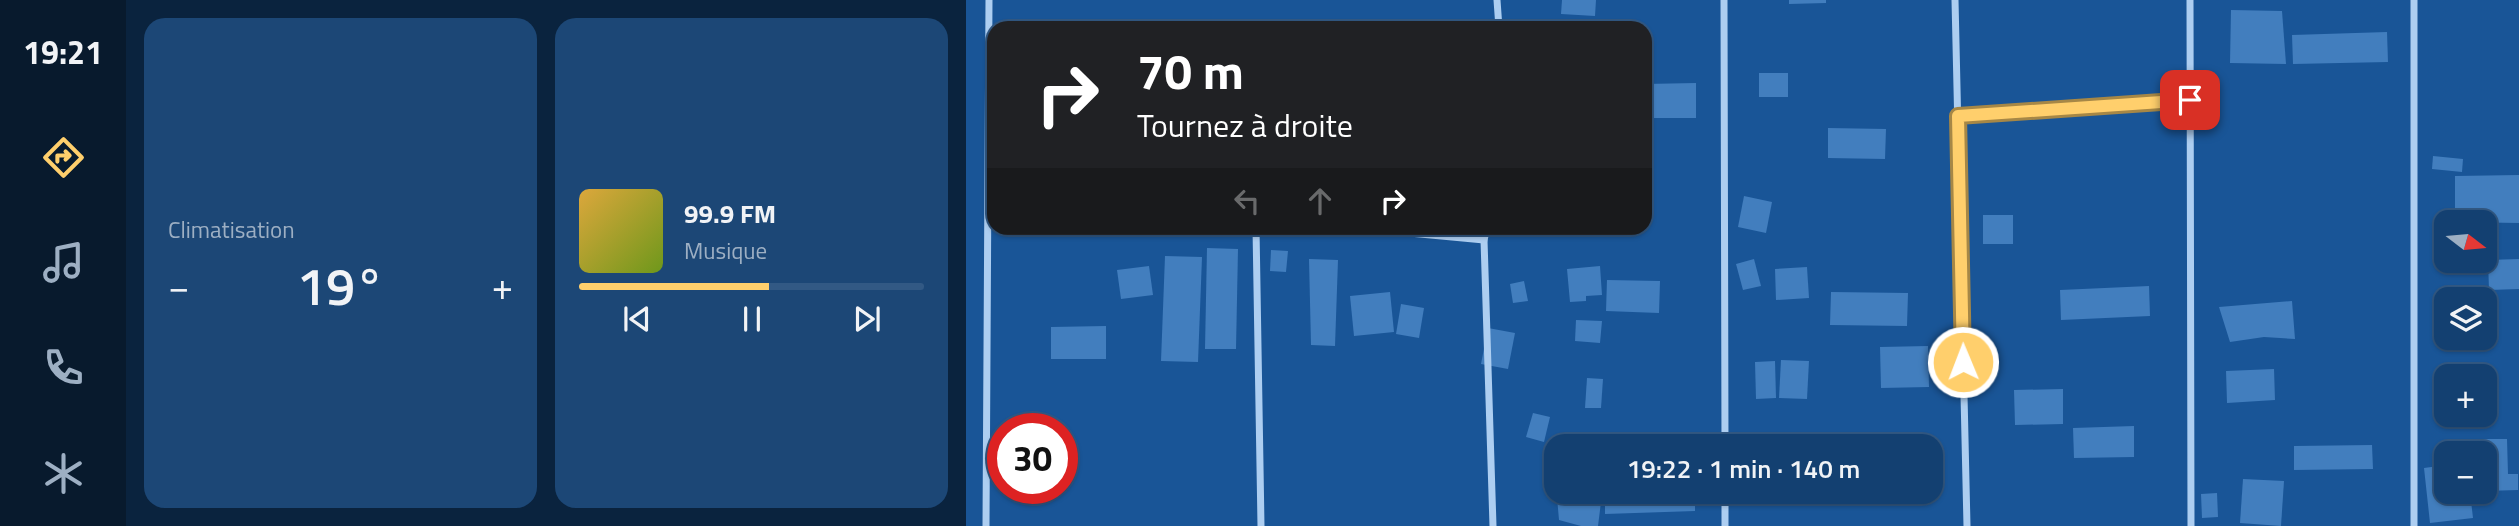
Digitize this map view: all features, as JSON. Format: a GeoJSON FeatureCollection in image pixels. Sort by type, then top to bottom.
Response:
{"type":"FeatureCollection","features":[{"type":"Feature","properties":{"kind":"street"},"geometry":{"type":"LineString","coordinates":[[989,0],[989,21]]}},
{"type":"Feature","properties":{"kind":"street"},"geometry":{"type":"LineString","coordinates":[[1497,0],[1498,21]]}},
{"type":"Feature","properties":{"kind":"street"},"geometry":{"type":"LineString","coordinates":[[1724,0],[1725,434]]}},
{"type":"Feature","properties":{"kind":"street"},"geometry":{"type":"LineString","coordinates":[[1955,0],[1967,526]]}},
{"type":"Feature","properties":{"kind":"street"},"geometry":{"type":"LineString","coordinates":[[2190,0],[2191,526]]}},
{"type":"Feature","properties":{"kind":"street"},"geometry":{"type":"LineString","coordinates":[[2414,0],[2414,526]]}},
{"type":"Feature","properties":{"kind":"street"},"geometry":{"type":"LineString","coordinates":[[1958,116],[2190,100]]}},
{"type":"Feature","properties":{"kind":"street"},"geometry":{"type":"LineString","coordinates":[[986,526],[991,235]]}},
{"type":"Feature","properties":{"kind":"street"},"geometry":{"type":"LineString","coordinates":[[1256,235],[1261,526]]}},
{"type":"Feature","properties":{"kind":"street"},"geometry":{"type":"LineString","coordinates":[[1431,235],[1484,240]]}},
{"type":"Feature","properties":{"kind":"street"},"geometry":{"type":"LineString","coordinates":[[1485,235],[1493,526]]}},
{"type":"Feature","properties":{"kind":"street"},"geometry":{"type":"LineString","coordinates":[[1725,504],[1726,526]]}},
{"type":"Feature","properties":{"kind":"building"},"geometry":{"type":"Polygon","coordinates":[[[1562,0],[1596,0],[1595,16],[1561,14],[1562,0]]]}},
{"type":"Feature","properties":{"kind":"building"},"geometry":{"type":"Polygon","coordinates":[[[1789,0],[1826,0],[1826,3],[1789,4],[1789,0]]]}},
{"type":"Feature","properties":{"kind":"building"},"geometry":{"type":"Polygon","coordinates":[[[2231,10],[2282,11],[2286,64],[2230,63],[2231,10]]]}},
{"type":"Feature","properties":{"kind":"building"},"geometry":{"type":"Polygon","coordinates":[[[2387,32],[2388,62],[2293,64],[2292,35],[2387,32]]]}},
{"type":"Feature","properties":{"kind":"building"},"geometry":{"type":"Polygon","coordinates":[[[1759,73],[1788,73],[1788,97],[1759,97],[1759,73]]]}},
{"type":"Feature","properties":{"kind":"building"},"geometry":{"type":"Polygon","coordinates":[[[1696,83],[1696,118],[1652,118],[1652,84],[1696,83]]]}},
{"type":"Feature","properties":{"kind":"building"},"geometry":{"type":"Polygon","coordinates":[[[1828,128],[1886,129],[1885,159],[1828,158],[1828,128]]]}},
{"type":"Feature","properties":{"kind":"building"},"geometry":{"type":"Polygon","coordinates":[[[2433,156],[2463,159],[2462,172],[2432,169],[2433,156]]]}},
{"type":"Feature","properties":{"kind":"building"},"geometry":{"type":"Polygon","coordinates":[[[2519,175],[2519,223],[2497,223],[2497,210],[2455,210],[2455,176],[2519,175]]]}},
{"type":"Feature","properties":{"kind":"building"},"geometry":{"type":"Polygon","coordinates":[[[1744,196],[1772,202],[1766,233],[1738,227],[1744,196]]]}},
{"type":"Feature","properties":{"kind":"building"},"geometry":{"type":"Polygon","coordinates":[[[1983,215],[2013,215],[2013,244],[1983,244],[1983,215]]]}},
{"type":"Feature","properties":{"kind":"building"},"geometry":{"type":"Polygon","coordinates":[[[1207,248],[1238,249],[1236,349],[1205,349],[1207,248]]]}},
{"type":"Feature","properties":{"kind":"building"},"geometry":{"type":"Polygon","coordinates":[[[1271,250],[1288,251],[1286,272],[1270,271],[1271,250]]]}},
{"type":"Feature","properties":{"kind":"building"},"geometry":{"type":"Polygon","coordinates":[[[1165,256],[1202,257],[1198,362],[1161,361],[1165,256]]]}},
{"type":"Feature","properties":{"kind":"building"},"geometry":{"type":"Polygon","coordinates":[[[1309,259],[1338,260],[1335,346],[1311,345],[1309,259]]]}},
{"type":"Feature","properties":{"kind":"building"},"geometry":{"type":"Polygon","coordinates":[[[1754,259],[1761,286],[1743,290],[1736,264],[1754,259]]]}},
{"type":"Feature","properties":{"kind":"building"},"geometry":{"type":"Polygon","coordinates":[[[2519,259],[2519,289],[2497,290],[2497,287],[2489,287],[2488,273],[2497,273],[2497,260],[2519,259]]]}},
{"type":"Feature","properties":{"kind":"building"},"geometry":{"type":"Polygon","coordinates":[[[1149,266],[1153,295],[1121,299],[1117,270],[1149,266]]]}},
{"type":"Feature","properties":{"kind":"building"},"geometry":{"type":"Polygon","coordinates":[[[1600,266],[1602,295],[1586,296],[1586,301],[1570,302],[1567,269],[1600,266]]]}},
{"type":"Feature","properties":{"kind":"building"},"geometry":{"type":"Polygon","coordinates":[[[1807,267],[1809,298],[1776,300],[1775,269],[1807,267]]]}},
{"type":"Feature","properties":{"kind":"building"},"geometry":{"type":"Polygon","coordinates":[[[1607,280],[1660,281],[1659,313],[1606,311],[1607,280]]]}},
{"type":"Feature","properties":{"kind":"building"},"geometry":{"type":"Polygon","coordinates":[[[1524,281],[1528,301],[1513,303],[1510,284],[1524,281]]]}},
{"type":"Feature","properties":{"kind":"building"},"geometry":{"type":"Polygon","coordinates":[[[2149,286],[2150,316],[2061,320],[2060,290],[2149,286]]]}},
{"type":"Feature","properties":{"kind":"building"},"geometry":{"type":"Polygon","coordinates":[[[1390,292],[1394,332],[1354,336],[1350,296],[1390,292]]]}},
{"type":"Feature","properties":{"kind":"building"},"geometry":{"type":"Polygon","coordinates":[[[1831,292],[1908,293],[1907,326],[1830,325],[1831,292]]]}},
{"type":"Feature","properties":{"kind":"building"},"geometry":{"type":"Polygon","coordinates":[[[2292,301],[2295,339],[2264,337],[2230,342],[2219,307],[2292,301]]]}},
{"type":"Feature","properties":{"kind":"building"},"geometry":{"type":"Polygon","coordinates":[[[1401,304],[1424,308],[1419,338],[1396,334],[1401,304]]]}},
{"type":"Feature","properties":{"kind":"building"},"geometry":{"type":"Polygon","coordinates":[[[1576,320],[1602,321],[1600,343],[1575,341],[1576,320]]]}},
{"type":"Feature","properties":{"kind":"building"},"geometry":{"type":"Polygon","coordinates":[[[1106,326],[1106,359],[1051,359],[1051,327],[1106,326]]]}},
{"type":"Feature","properties":{"kind":"building"},"geometry":{"type":"Polygon","coordinates":[[[1488,328],[1515,333],[1508,369],[1481,364],[1488,328]]]}},
{"type":"Feature","properties":{"kind":"building"},"geometry":{"type":"Polygon","coordinates":[[[1928,346],[1929,387],[1881,388],[1880,347],[1928,346]]]}},
{"type":"Feature","properties":{"kind":"building"},"geometry":{"type":"Polygon","coordinates":[[[1781,360],[1809,361],[1807,399],[1779,398],[1781,360]]]}},
{"type":"Feature","properties":{"kind":"building"},"geometry":{"type":"Polygon","coordinates":[[[1775,361],[1776,398],[1756,399],[1755,362],[1775,361]]]}},
{"type":"Feature","properties":{"kind":"building"},"geometry":{"type":"Polygon","coordinates":[[[2274,369],[2275,400],[2227,403],[2226,371],[2274,369]]]}},
{"type":"Feature","properties":{"kind":"building"},"geometry":{"type":"Polygon","coordinates":[[[1587,378],[1603,379],[1601,408],[1585,408],[1587,378]]]}},
{"type":"Feature","properties":{"kind":"building"},"geometry":{"type":"Polygon","coordinates":[[[2063,389],[2063,424],[2015,425],[2014,390],[2063,389]]]}},
{"type":"Feature","properties":{"kind":"building"},"geometry":{"type":"Polygon","coordinates":[[[1533,413],[1550,417],[1544,442],[1526,437],[1533,413]]]}},
{"type":"Feature","properties":{"kind":"building"},"geometry":{"type":"Polygon","coordinates":[[[2134,426],[2134,457],[2074,458],[2073,428],[2134,426]]]}},
{"type":"Feature","properties":{"kind":"building"},"geometry":{"type":"Polygon","coordinates":[[[2507,439],[2508,474],[2518,474],[2518,490],[2497,491],[2497,441],[2481,441],[2507,439]]]}},
{"type":"Feature","properties":{"kind":"building"},"geometry":{"type":"Polygon","coordinates":[[[2372,445],[2373,469],[2294,470],[2294,446],[2372,445]]]}},
{"type":"Feature","properties":{"kind":"building"},"geometry":{"type":"Polygon","coordinates":[[[2434,467],[2434,504],[2471,504],[2473,518],[2430,523],[2424,468],[2434,467]]]}},
{"type":"Feature","properties":{"kind":"building"},"geometry":{"type":"Polygon","coordinates":[[[2243,479],[2284,481],[2281,526],[2240,523],[2243,479]]]}},
{"type":"Feature","properties":{"kind":"building"},"geometry":{"type":"Polygon","coordinates":[[[2217,493],[2218,517],[2202,518],[2201,494],[2217,493]]]}},
{"type":"Feature","properties":{"kind":"building"},"geometry":{"type":"Polygon","coordinates":[[[1558,504],[1601,504],[1598,526],[1581,526],[1559,520],[1558,504]]]}},
{"type":"Feature","properties":{"kind":"building"},"geometry":{"type":"Polygon","coordinates":[[[1605,504],[1695,504],[1695,511],[1605,514],[1605,504]]]}},
{"type":"Feature","properties":{"kind":"route"},"geometry":{"type":"LineString","coordinates":[[1963,362],[1958,116],[2190,100]]}}]}
